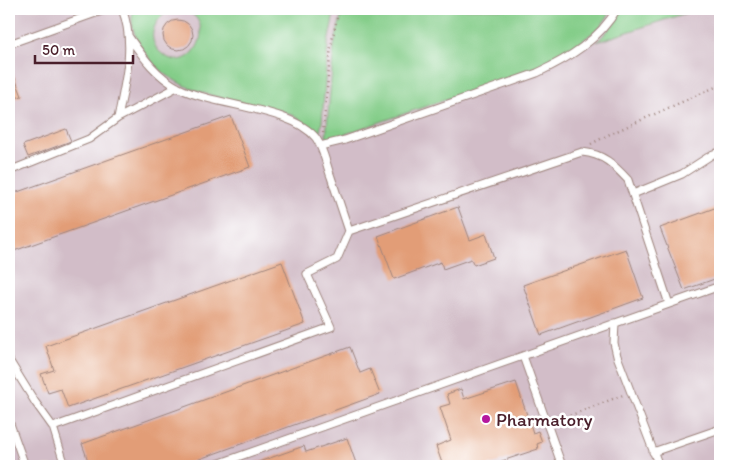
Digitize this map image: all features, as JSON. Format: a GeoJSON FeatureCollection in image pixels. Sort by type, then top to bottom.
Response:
{"type":"FeatureCollection","features":[{"type":"Feature","properties":{"kind":"lane"},"geometry":{"type":"LineString","coordinates":[[9,44],[107,9]]}},
{"type":"Feature","properties":{"kind":"lane"},"geometry":{"type":"LineString","coordinates":[[118,118],[129,55],[129,37],[122,9]]}},
{"type":"Feature","properties":{"kind":"lane"},"geometry":{"type":"LineString","coordinates":[[320,146],[345,140],[537,73],[564,60],[591,40],[609,24],[617,9]]}},
{"type":"Feature","properties":{"kind":"lane"},"geometry":{"type":"LineString","coordinates":[[53,427],[331,327],[307,274],[337,260],[349,231],[316,138],[291,119],[195,95],[178,87],[157,73],[129,37]]}},
{"type":"Feature","properties":{"kind":"lane"},"geometry":{"type":"LineString","coordinates":[[9,172],[88,139],[118,118],[178,87]]}},
{"type":"Feature","properties":{"kind":"lane"},"geometry":{"type":"LineString","coordinates":[[349,231],[505,180],[582,152],[596,154],[615,166],[628,180],[669,304]]}},
{"type":"Feature","properties":{"kind":"lane"},"geometry":{"type":"LineString","coordinates":[[633,194],[682,174],[713,154],[720,152]]}},
{"type":"Feature","properties":{"kind":"lane"},"geometry":{"type":"LineString","coordinates":[[212,466],[720,286]]}},
{"type":"Feature","properties":{"kind":"lane"},"geometry":{"type":"LineString","coordinates":[[615,324],[614,343],[616,356],[659,466]]}},
{"type":"Feature","properties":{"kind":"lane"},"geometry":{"type":"LineString","coordinates":[[523,356],[562,466]]}},
{"type":"Feature","properties":{"kind":"lane"},"geometry":{"type":"LineString","coordinates":[[9,360],[53,427],[65,466]]}},
{"type":"Feature","properties":{"kind":"lane"},"geometry":{"type":"LineString","coordinates":[[9,421],[25,466]]}},
{"type":"Feature","properties":{"kind":"lane"},"geometry":{"type":"LineString","coordinates":[[654,452],[720,429]]}},
{"type":"Feature","properties":{"kind":"path"},"geometry":{"type":"LineString","coordinates":[[320,146],[325,124],[331,44],[339,9]]}},
{"type":"Feature","properties":{"kind":"path"},"geometry":{"type":"LineString","coordinates":[[582,152],[589,145],[610,134],[720,85]]}},
{"type":"Feature","properties":{"kind":"path"},"geometry":{"type":"LineString","coordinates":[[547,424],[631,392]]}},
{"type":"Feature","properties":{"kind":"shaded area"},"geometry":{"type":"Polygon","coordinates":[[[9,9],[720,9],[720,466],[9,466],[9,9]]]}},
{"type":"Feature","properties":{"kind":"green space"},"geometry":{"type":"Polygon","coordinates":[[[134,9],[335,9],[328,43],[322,122],[319,136],[306,124],[288,113],[207,94],[192,89],[163,72],[140,45],[133,28],[134,9]],[[171,10],[160,18],[154,29],[153,41],[156,47],[161,53],[174,60],[185,58],[194,52],[199,41],[201,30],[197,19],[188,12],[171,10]]]}},
{"type":"Feature","properties":{"kind":"green space"},"geometry":{"type":"Polygon","coordinates":[[[343,9],[613,9],[601,26],[561,58],[529,71],[331,139],[326,137],[334,46],[343,9]]]}},
{"type":"Feature","properties":{"kind":"green space"},"geometry":{"type":"Polygon","coordinates":[[[622,9],[698,9],[597,42],[612,26],[622,9]]]}},
{"type":"Feature","properties":{"kind":"building"},"geometry":{"type":"Polygon","coordinates":[[[178,20],[189,24],[193,35],[189,46],[178,50],[167,46],[163,35],[167,24],[178,20]]]}},
{"type":"Feature","properties":{"kind":"building"},"geometry":{"type":"Polygon","coordinates":[[[9,63],[22,96],[9,100],[9,63]]]}},
{"type":"Feature","properties":{"kind":"building"},"geometry":{"type":"Polygon","coordinates":[[[231,116],[250,167],[11,252],[9,245],[9,195],[231,116]]]}},
{"type":"Feature","properties":{"kind":"building"},"geometry":{"type":"Polygon","coordinates":[[[66,129],[71,141],[28,157],[23,145],[66,129]]]}},
{"type":"Feature","properties":{"kind":"building"},"geometry":{"type":"Polygon","coordinates":[[[720,206],[720,277],[684,290],[660,228],[720,206]]]}},
{"type":"Feature","properties":{"kind":"building"},"geometry":{"type":"Polygon","coordinates":[[[458,207],[470,240],[486,234],[494,258],[474,265],[471,259],[443,269],[441,262],[394,279],[378,236],[458,207]]]}},
{"type":"Feature","properties":{"kind":"building"},"geometry":{"type":"Polygon","coordinates":[[[626,249],[643,298],[541,335],[523,285],[626,249]]]}},
{"type":"Feature","properties":{"kind":"building"},"geometry":{"type":"Polygon","coordinates":[[[282,262],[305,324],[68,408],[61,389],[48,393],[41,374],[54,370],[46,346],[282,262]]]}},
{"type":"Feature","properties":{"kind":"building"},"geometry":{"type":"Polygon","coordinates":[[[350,347],[360,373],[370,369],[380,394],[180,466],[90,466],[82,444],[350,347]]]}},
{"type":"Feature","properties":{"kind":"building","name":"Pharmatory"},"geometry":{"type":"Polygon","coordinates":[[[516,382],[533,433],[538,431],[542,442],[537,444],[538,449],[487,466],[443,466],[436,446],[451,440],[440,407],[450,404],[447,394],[461,389],[464,399],[516,382]]]}},
{"type":"Feature","properties":{"kind":"building"},"geometry":{"type":"Polygon","coordinates":[[[347,438],[357,466],[250,466],[304,446],[306,452],[347,438]]]}},
{"type":"Feature","properties":{"kind":"place","name":"Pharmatory"},"geometry":{"type":"Point","coordinates":[486,419]}}]}
